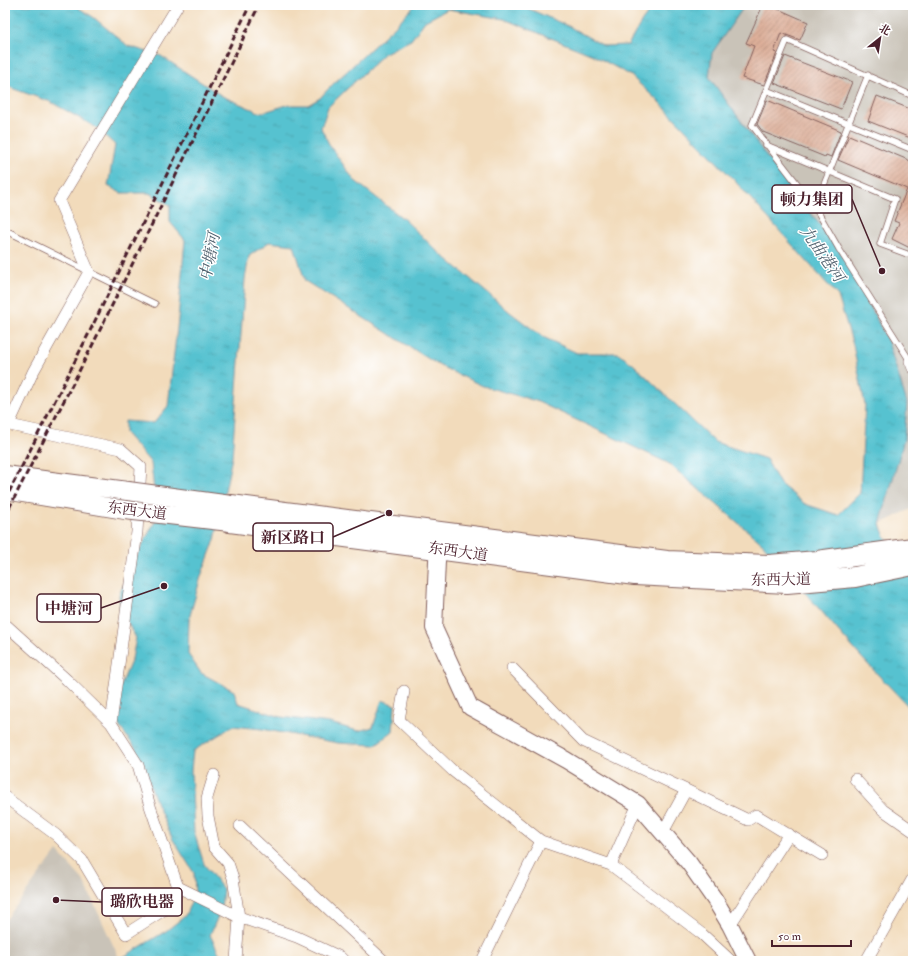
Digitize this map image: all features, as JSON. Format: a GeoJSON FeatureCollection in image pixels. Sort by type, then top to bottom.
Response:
{"type":"FeatureCollection","features":[{"type":"Feature","properties":{"kind":"highway","name":"东西大道"},"geometry":{"type":"LineString","coordinates":[[231,513],[438,540],[667,561],[769,565],[817,562],[913,548]]}},
{"type":"Feature","properties":{"kind":"highway","name":"东西大道"},"geometry":{"type":"LineString","coordinates":[[438,540],[635,575],[787,583],[855,576],[913,564]]}},
{"type":"Feature","properties":{"kind":"main road","name":"东西大道"},"geometry":{"type":"LineString","coordinates":[[5,475],[128,491],[231,513]]}},
{"type":"Feature","properties":{"kind":"main road","name":"东西大道"},"geometry":{"type":"LineString","coordinates":[[5,490],[125,510],[231,513]]}},
{"type":"Feature","properties":{"kind":"street"},"geometry":{"type":"LineString","coordinates":[[111,723],[137,532],[141,467],[121,449],[7,424],[33,372],[89,272],[59,201],[178,5]]}},
{"type":"Feature","properties":{"kind":"street"},"geometry":{"type":"LineString","coordinates":[[438,540],[434,628],[470,707],[566,760],[638,804],[690,863],[730,925],[748,961]]}},
{"type":"Feature","properties":{"kind":"street"},"geometry":{"type":"LineString","coordinates":[[5,624],[67,680],[111,723],[138,765],[150,806],[181,889],[239,916],[297,937],[340,957],[344,961]]}},
{"type":"Feature","properties":{"kind":"street"},"geometry":{"type":"LineString","coordinates":[[512,668],[583,741],[748,820],[756,814],[822,855]]}},
{"type":"Feature","properties":{"kind":"street"},"geometry":{"type":"LineString","coordinates":[[404,691],[399,720],[454,772],[541,841],[611,865],[702,934],[731,961]]}},
{"type":"Feature","properties":{"kind":"street"},"geometry":{"type":"LineString","coordinates":[[214,775],[207,798],[208,816],[214,847],[228,863],[231,871],[239,916],[236,961]]}},
{"type":"Feature","properties":{"kind":"street"},"geometry":{"type":"LineString","coordinates":[[855,779],[883,810],[913,831]]}},
{"type":"Feature","properties":{"kind":"street"},"geometry":{"type":"LineString","coordinates":[[663,832],[686,790]]}},
{"type":"Feature","properties":{"kind":"street"},"geometry":{"type":"LineString","coordinates":[[5,797],[56,835],[82,860],[126,934],[173,904],[181,889]]}},
{"type":"Feature","properties":{"kind":"street"},"geometry":{"type":"LineString","coordinates":[[611,865],[638,804]]}},
{"type":"Feature","properties":{"kind":"street"},"geometry":{"type":"LineString","coordinates":[[240,826],[384,961]]}},
{"type":"Feature","properties":{"kind":"street"},"geometry":{"type":"LineString","coordinates":[[730,925],[789,834]]}},
{"type":"Feature","properties":{"kind":"street"},"geometry":{"type":"LineString","coordinates":[[482,961],[541,841]]}},
{"type":"Feature","properties":{"kind":"street"},"geometry":{"type":"LineString","coordinates":[[866,961],[913,878]]}},
{"type":"Feature","properties":{"kind":"lane"},"geometry":{"type":"LineString","coordinates":[[912,363],[839,248],[815,207],[752,125],[787,40],[913,96]]}},
{"type":"Feature","properties":{"kind":"lane"},"geometry":{"type":"LineString","coordinates":[[815,207],[868,75]]}},
{"type":"Feature","properties":{"kind":"lane"},"geometry":{"type":"LineString","coordinates":[[766,90],[913,150]]}},
{"type":"Feature","properties":{"kind":"lane"},"geometry":{"type":"LineString","coordinates":[[766,145],[895,199],[880,244],[907,254]]}},
{"type":"Feature","properties":{"kind":"lane"},"geometry":{"type":"LineString","coordinates":[[5,230],[154,304]]}},
{"type":"Feature","properties":{"kind":"shaded area"},"geometry":{"type":"Polygon","coordinates":[[[745,5],[913,5],[913,508],[880,524],[904,440],[907,403],[888,342],[839,249],[778,172],[708,77],[712,53],[745,5]]]}},
{"type":"Feature","properties":{"kind":"shaded area"},"geometry":{"type":"Polygon","coordinates":[[[57,851],[83,880],[120,960],[5,961],[5,921],[57,851]]]}},
{"type":"Feature","properties":{"kind":"water","name":"九曲港河"},"geometry":{"type":"Polygon","coordinates":[[[5,5],[74,5],[93,17],[128,46],[161,56],[222,96],[261,113],[287,105],[308,105],[320,98],[415,5],[506,5],[527,8],[570,27],[604,46],[628,45],[642,21],[654,5],[745,5],[712,53],[709,77],[778,172],[839,249],[888,342],[907,403],[904,440],[880,524],[885,537],[913,571],[913,711],[861,657],[763,544],[668,463],[536,401],[483,386],[440,366],[305,281],[294,245],[269,242],[249,256],[245,279],[232,457],[215,540],[201,576],[189,619],[188,654],[201,673],[234,691],[238,703],[281,717],[330,723],[358,731],[373,727],[382,700],[395,705],[393,731],[375,745],[338,743],[262,729],[233,726],[193,751],[191,770],[194,832],[204,864],[223,889],[221,909],[210,935],[219,953],[219,961],[117,961],[166,931],[185,916],[195,893],[194,873],[172,838],[136,749],[114,719],[116,697],[132,659],[136,638],[120,609],[119,595],[140,549],[157,518],[151,463],[125,433],[125,421],[154,423],[168,406],[185,240],[170,222],[170,205],[149,193],[121,193],[108,186],[115,145],[97,128],[51,102],[5,85],[5,5]],[[448,9],[425,21],[411,40],[385,53],[328,107],[321,128],[330,146],[354,180],[405,220],[436,250],[511,313],[543,337],[577,353],[617,353],[633,364],[715,442],[766,459],[780,484],[805,504],[838,515],[860,493],[865,405],[853,345],[838,296],[734,180],[659,102],[630,75],[593,55],[504,19],[448,9]]]}},
{"type":"Feature","properties":{"kind":"building"},"geometry":{"type":"Polygon","coordinates":[[[763,5],[769,5],[808,22],[800,40],[781,33],[774,52],[777,53],[764,85],[742,78],[754,46],[746,43],[763,5]]]}},
{"type":"Feature","properties":{"kind":"building"},"geometry":{"type":"Polygon","coordinates":[[[785,56],[852,82],[841,109],[774,83],[785,56]]]}},
{"type":"Feature","properties":{"kind":"building"},"geometry":{"type":"Polygon","coordinates":[[[877,96],[913,110],[913,139],[868,121],[877,96]]]}},
{"type":"Feature","properties":{"kind":"building"},"geometry":{"type":"Polygon","coordinates":[[[767,100],[841,131],[831,157],[826,155],[825,157],[763,132],[757,124],[767,100]]]}},
{"type":"Feature","properties":{"kind":"building"},"geometry":{"type":"Polygon","coordinates":[[[849,135],[913,162],[913,242],[910,248],[892,239],[899,223],[894,221],[907,189],[838,160],[849,135]]]}},
{"type":"Feature","properties":{"kind":"railway"},"geometry":{"type":"LineString","coordinates":[[5,500],[250,5]]}},
{"type":"Feature","properties":{"kind":"railway"},"geometry":{"type":"LineString","coordinates":[[5,516],[95,340],[259,5]]}},
{"type":"Feature","properties":{"kind":"place","name":"顿力集团"},"geometry":{"type":"Point","coordinates":[882,271]}},
{"type":"Feature","properties":{"kind":"place","name":"新区路口"},"geometry":{"type":"Point","coordinates":[389,513]}},
{"type":"Feature","properties":{"kind":"place","name":"中塘河"},"geometry":{"type":"Point","coordinates":[164,586]}},
{"type":"Feature","properties":{"kind":"place","name":"璐欣电器"},"geometry":{"type":"Point","coordinates":[56,900]}}]}
